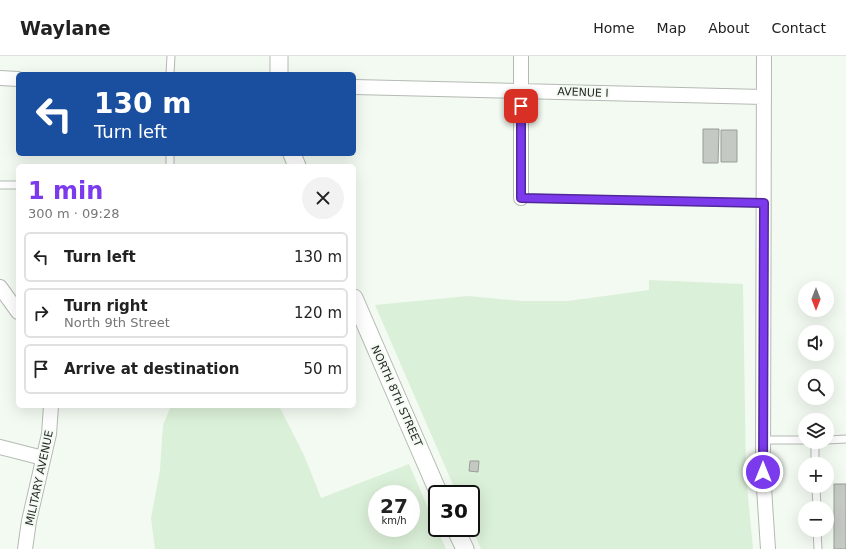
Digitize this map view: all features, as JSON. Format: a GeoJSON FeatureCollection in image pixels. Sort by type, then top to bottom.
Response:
{"type":"FeatureCollection","features":[{"type":"Feature","properties":{"kind":"street"},"geometry":{"type":"LineString","coordinates":[[279,56],[279,72]]}},
{"type":"Feature","properties":{"kind":"street"},"geometry":{"type":"LineString","coordinates":[[521,56],[521,198]]}},
{"type":"Feature","properties":{"kind":"street"},"geometry":{"type":"LineString","coordinates":[[764,56],[763,472],[768,549]]}},
{"type":"Feature","properties":{"kind":"street"},"geometry":{"type":"LineString","coordinates":[[0,78],[16,79]]}},
{"type":"Feature","properties":{"kind":"street","name":"AVENUE I"},"geometry":{"type":"LineString","coordinates":[[356,87],[764,97]]}},
{"type":"Feature","properties":{"kind":"street"},"geometry":{"type":"LineString","coordinates":[[0,287],[16,305]]}},
{"type":"Feature","properties":{"kind":"street","name":"NORTH 8TH STREET"},"geometry":{"type":"LineString","coordinates":[[356,303],[436,485]]}},
{"type":"Feature","properties":{"kind":"street","name":"MILITARY AVENUE"},"geometry":{"type":"LineString","coordinates":[[26,549],[29,521],[49,434],[51,408]]}},
{"type":"Feature","properties":{"kind":"street"},"geometry":{"type":"LineString","coordinates":[[0,447],[43,458]]}},
{"type":"Feature","properties":{"kind":"street"},"geometry":{"type":"LineString","coordinates":[[459,537],[465,549]]}},
{"type":"Feature","properties":{"kind":"lane"},"geometry":{"type":"LineString","coordinates":[[170,72],[171,56]]}},
{"type":"Feature","properties":{"kind":"lane"},"geometry":{"type":"LineString","coordinates":[[0,185],[16,185]]}},
{"type":"Feature","properties":{"kind":"lane"},"geometry":{"type":"LineString","coordinates":[[521,198],[764,203]]}},
{"type":"Feature","properties":{"kind":"lane"},"geometry":{"type":"LineString","coordinates":[[834,440],[846,439]]}},
{"type":"Feature","properties":{"kind":"lane"},"geometry":{"type":"LineString","coordinates":[[763,440],[798,440]]}},
{"type":"Feature","properties":{"kind":"lane"},"geometry":{"type":"LineString","coordinates":[[817,537],[818,549]]}},
{"type":"Feature","properties":{"kind":"green space"},"geometry":{"type":"Polygon","coordinates":[[[649,280],[743,284],[746,475],[753,549],[481,549],[476,537],[480,537],[480,485],[453,485],[375,305],[468,296],[522,301],[568,301],[649,290],[649,280]]]}},
{"type":"Feature","properties":{"kind":"green space"},"geometry":{"type":"Polygon","coordinates":[[[170,408],[280,408],[304,455],[321,498],[409,464],[418,485],[368,485],[368,537],[420,537],[420,489],[428,508],[428,537],[441,537],[446,549],[155,549],[151,518],[160,470],[163,425],[170,408]]]}},
{"type":"Feature","properties":{"kind":"building"},"geometry":{"type":"Polygon","coordinates":[[[703,129],[719,129],[718,163],[703,163],[703,129]]]}},
{"type":"Feature","properties":{"kind":"building"},"geometry":{"type":"Polygon","coordinates":[[[721,130],[737,130],[737,162],[721,162],[721,130]]]}},
{"type":"Feature","properties":{"kind":"building"},"geometry":{"type":"Polygon","coordinates":[[[470,461],[479,461],[478,472],[469,471],[470,461]]]}},
{"type":"Feature","properties":{"kind":"building"},"geometry":{"type":"Polygon","coordinates":[[[834,484],[846,484],[846,549],[834,549],[834,484]]]}},
{"type":"Feature","properties":{"kind":"route"},"geometry":{"type":"LineString","coordinates":[[521,106],[521,198],[764,203],[762,377],[763,472]]}}]}
